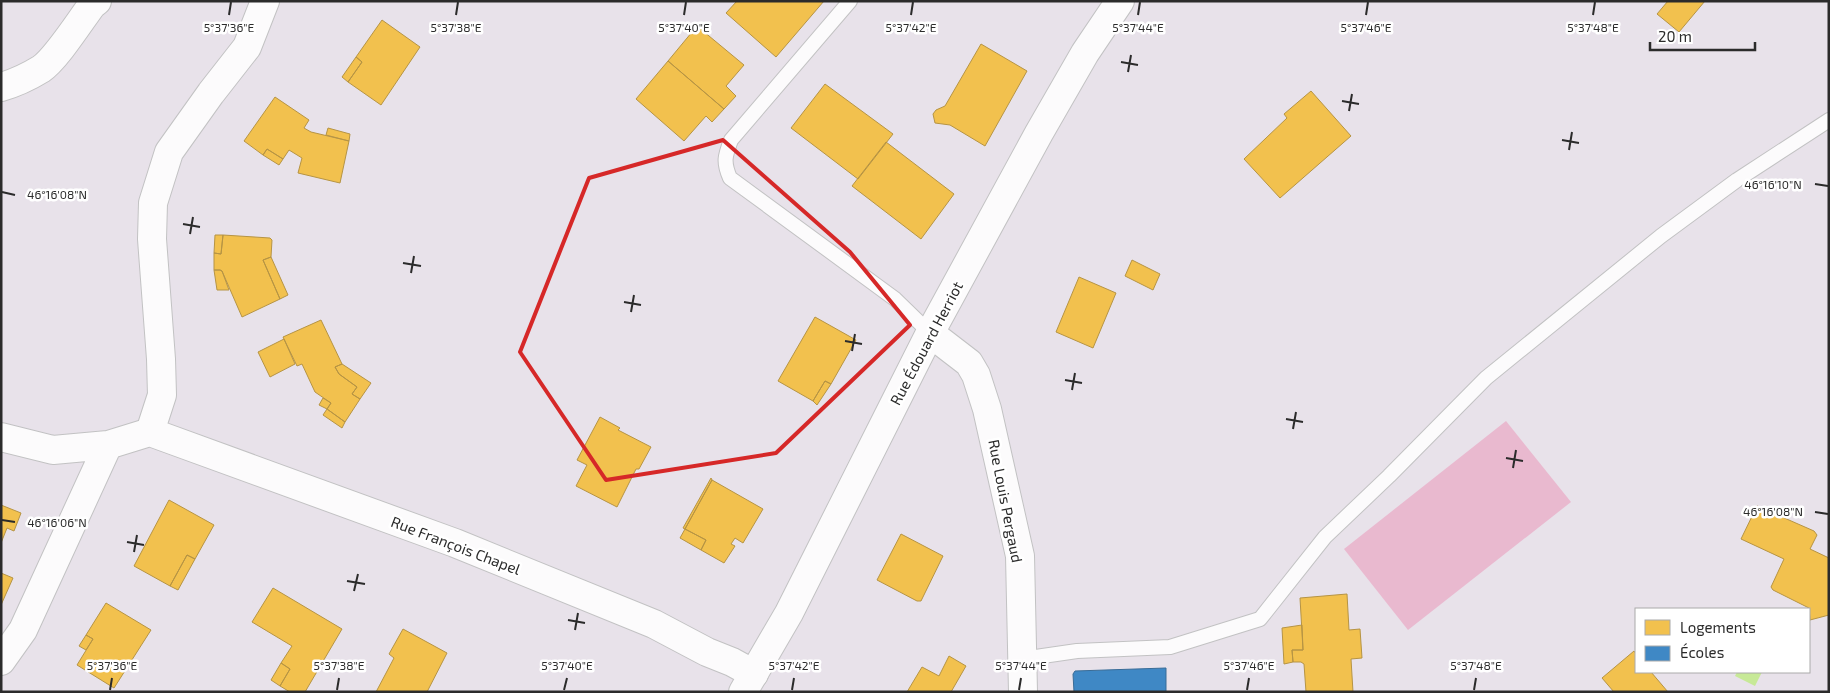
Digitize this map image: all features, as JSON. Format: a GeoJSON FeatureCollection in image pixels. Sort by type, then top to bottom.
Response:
{"type":"FeatureCollection","features":[{"type":"Feature","properties":{"kind":"street"},"geometry":{"type":"LineString","coordinates":[[1,87],[16,82],[42,68],[59,50],[97,1]]}},
{"type":"Feature","properties":{"kind":"street"},"geometry":{"type":"LineString","coordinates":[[1,437],[53,450],[108,445],[150,432],[162,395],[152,239],[153,203],[170,152],[210,93],[246,47],[266,1]]}},
{"type":"Feature","properties":{"kind":"street","name":"Rue Édouard Herriot"},"geometry":{"type":"LineString","coordinates":[[749,683],[798,597],[930,333],[1039,132],[1084,53],[1120,1]]}},
{"type":"Feature","properties":{"kind":"street","name":"Rue Louis Pergaud"},"geometry":{"type":"LineString","coordinates":[[930,333],[968,363],[976,375],[987,409],[1020,556],[1023,692]]}},
{"type":"Feature","properties":{"kind":"street","name":"Rue François Chapel"},"geometry":{"type":"LineString","coordinates":[[150,432],[455,543],[654,624],[707,652],[732,662],[749,683]]}},
{"type":"Feature","properties":{"kind":"street"},"geometry":{"type":"LineString","coordinates":[[1,661],[22,630],[108,445]]}},
{"type":"Feature","properties":{"kind":"lane"},"geometry":{"type":"LineString","coordinates":[[850,1],[731,140],[725,154],[724,166],[730,178],[895,299],[930,333]]}},
{"type":"Feature","properties":{"kind":"lane"},"geometry":{"type":"LineString","coordinates":[[1022,659],[1077,651],[1170,647],[1260,619],[1325,537],[1389,476],[1486,378],[1661,236],[1737,180],[1829,120]]}},
{"type":"Feature","properties":{"kind":"highlighted area"},"geometry":{"type":"Polygon","coordinates":[[[723,140],[850,252],[910,325],[776,453],[606,480],[520,352],[589,178],[723,140]]]}},
{"type":"Feature","properties":{"kind":"shaded area"},"geometry":{"type":"Polygon","coordinates":[[[1506,421],[1571,502],[1408,630],[1344,549],[1506,421]]]}},
{"type":"Feature","properties":{"kind":"shaded area"},"geometry":{"type":"Polygon","coordinates":[[[1736,673],[1762,673],[1755,686],[1735,676],[1736,673]]]}},
{"type":"Feature","properties":{"kind":"building: Logements"},"geometry":{"type":"Polygon","coordinates":[[[737,1],[824,1],[776,57],[726,13],[737,1]]]}},
{"type":"Feature","properties":{"kind":"building: Logements"},"geometry":{"type":"Polygon","coordinates":[[[1668,1],[1705,1],[1679,32],[1657,14],[1668,1]]]}},
{"type":"Feature","properties":{"kind":"building: Logements"},"geometry":{"type":"Polygon","coordinates":[[[382,20],[420,47],[381,105],[348,82],[362,62],[356,57],[382,20]]]}},
{"type":"Feature","properties":{"kind":"building: Logements"},"geometry":{"type":"Polygon","coordinates":[[[697,26],[744,65],[726,86],[736,96],[724,109],[668,61],[697,26]]]}},
{"type":"Feature","properties":{"kind":"building: Logements"},"geometry":{"type":"Polygon","coordinates":[[[981,44],[1027,71],[985,146],[950,125],[935,123],[933,114],[936,110],[945,106],[981,44]]]}},
{"type":"Feature","properties":{"kind":"building: Logements"},"geometry":{"type":"Polygon","coordinates":[[[356,57],[362,62],[348,82],[342,77],[356,57]]]}},
{"type":"Feature","properties":{"kind":"building: Logements"},"geometry":{"type":"Polygon","coordinates":[[[668,61],[724,109],[712,122],[706,116],[684,141],[636,99],[668,61]]]}},
{"type":"Feature","properties":{"kind":"building: Logements"},"geometry":{"type":"Polygon","coordinates":[[[825,84],[893,134],[858,179],[791,128],[825,84]]]}},
{"type":"Feature","properties":{"kind":"building: Logements"},"geometry":{"type":"Polygon","coordinates":[[[1311,91],[1351,136],[1280,198],[1244,159],[1287,118],[1284,114],[1311,91]]]}},
{"type":"Feature","properties":{"kind":"building: Logements"},"geometry":{"type":"Polygon","coordinates":[[[275,97],[309,120],[304,128],[311,132],[349,141],[340,183],[298,173],[302,158],[289,150],[283,159],[267,149],[263,155],[244,141],[275,97]]]}},
{"type":"Feature","properties":{"kind":"building: Logements"},"geometry":{"type":"Polygon","coordinates":[[[328,128],[350,134],[349,141],[326,135],[328,128]]]}},
{"type":"Feature","properties":{"kind":"building: Logements"},"geometry":{"type":"Polygon","coordinates":[[[886,142],[954,194],[921,239],[852,186],[886,142]]]}},
{"type":"Feature","properties":{"kind":"building: Logements"},"geometry":{"type":"Polygon","coordinates":[[[267,149],[283,159],[279,165],[263,155],[267,149]]]}},
{"type":"Feature","properties":{"kind":"building: Logements"},"geometry":{"type":"Polygon","coordinates":[[[215,235],[223,235],[221,254],[214,253],[215,235]]]}},
{"type":"Feature","properties":{"kind":"building: Logements"},"geometry":{"type":"Polygon","coordinates":[[[223,235],[270,238],[272,240],[271,257],[263,260],[280,299],[242,317],[222,271],[214,270],[214,253],[221,254],[223,235]]]}},
{"type":"Feature","properties":{"kind":"building: Logements"},"geometry":{"type":"Polygon","coordinates":[[[271,257],[288,295],[280,299],[263,260],[271,257]]]}},
{"type":"Feature","properties":{"kind":"building: Logements"},"geometry":{"type":"Polygon","coordinates":[[[1132,260],[1160,274],[1153,290],[1125,276],[1132,260]]]}},
{"type":"Feature","properties":{"kind":"building: Logements"},"geometry":{"type":"Polygon","coordinates":[[[214,270],[222,271],[229,290],[217,290],[214,270]]]}},
{"type":"Feature","properties":{"kind":"building: Logements"},"geometry":{"type":"Polygon","coordinates":[[[1079,277],[1116,293],[1093,348],[1056,332],[1079,277]]]}},
{"type":"Feature","properties":{"kind":"building: Logements"},"geometry":{"type":"Polygon","coordinates":[[[815,317],[856,340],[831,384],[825,381],[813,401],[778,381],[815,317]]]}},
{"type":"Feature","properties":{"kind":"building: Logements"},"geometry":{"type":"Polygon","coordinates":[[[321,320],[342,364],[335,367],[339,374],[357,387],[352,394],[360,399],[345,422],[327,409],[331,403],[315,392],[302,364],[297,366],[283,337],[321,320]]]}},
{"type":"Feature","properties":{"kind":"building: Logements"},"geometry":{"type":"Polygon","coordinates":[[[284,339],[295,364],[270,377],[258,352],[284,339]]]}},
{"type":"Feature","properties":{"kind":"building: Logements"},"geometry":{"type":"Polygon","coordinates":[[[342,364],[371,383],[360,399],[352,394],[357,387],[339,374],[335,367],[342,364]]]}},
{"type":"Feature","properties":{"kind":"building: Logements"},"geometry":{"type":"Polygon","coordinates":[[[825,381],[831,384],[817,405],[813,401],[825,381]]]}},
{"type":"Feature","properties":{"kind":"building: Logements"},"geometry":{"type":"Polygon","coordinates":[[[323,398],[331,403],[327,409],[319,405],[323,398]]]}},
{"type":"Feature","properties":{"kind":"building: Logements"},"geometry":{"type":"Polygon","coordinates":[[[327,409],[345,422],[342,428],[323,415],[327,409]]]}},
{"type":"Feature","properties":{"kind":"building: Logements"},"geometry":{"type":"Polygon","coordinates":[[[600,417],[620,428],[618,430],[651,447],[639,469],[636,469],[617,507],[576,486],[587,465],[577,460],[600,417]]]}},
{"type":"Feature","properties":{"kind":"building: Logements"},"geometry":{"type":"Polygon","coordinates":[[[711,478],[712,480],[685,529],[683,528],[711,478]]]}},
{"type":"Feature","properties":{"kind":"building: Logements"},"geometry":{"type":"Polygon","coordinates":[[[712,480],[763,509],[743,543],[735,538],[731,544],[735,546],[724,563],[701,550],[706,540],[685,529],[712,480]]]}},
{"type":"Feature","properties":{"kind":"building: Logements"},"geometry":{"type":"Polygon","coordinates":[[[169,500],[214,525],[195,559],[187,555],[170,586],[134,566],[169,500]]]}},
{"type":"Feature","properties":{"kind":"building: Logements"},"geometry":{"type":"Polygon","coordinates":[[[1,505],[21,513],[14,531],[7,528],[1,543],[1,505]]]}},
{"type":"Feature","properties":{"kind":"building: Logements"},"geometry":{"type":"Polygon","coordinates":[[[1757,506],[1814,531],[1817,535],[1810,549],[1829,558],[1829,615],[1810,620],[1810,608],[1773,590],[1771,587],[1784,559],[1741,539],[1757,506]]]}},
{"type":"Feature","properties":{"kind":"building: Logements"},"geometry":{"type":"Polygon","coordinates":[[[685,529],[706,540],[701,550],[680,538],[685,529]]]}},
{"type":"Feature","properties":{"kind":"building: Logements"},"geometry":{"type":"Polygon","coordinates":[[[901,534],[943,556],[921,601],[917,601],[877,580],[901,534]]]}},
{"type":"Feature","properties":{"kind":"building: Logements"},"geometry":{"type":"Polygon","coordinates":[[[187,555],[195,559],[178,590],[170,586],[187,555]]]}},
{"type":"Feature","properties":{"kind":"building: Logements"},"geometry":{"type":"Polygon","coordinates":[[[1,573],[13,578],[1,605],[1,573]]]}},
{"type":"Feature","properties":{"kind":"building: Logements"},"geometry":{"type":"Polygon","coordinates":[[[273,588],[342,629],[305,692],[290,692],[280,686],[290,669],[281,663],[292,646],[252,622],[273,588]]]}},
{"type":"Feature","properties":{"kind":"building: Logements"},"geometry":{"type":"Polygon","coordinates":[[[1347,594],[1349,630],[1360,629],[1362,658],[1351,659],[1353,692],[1306,692],[1304,664],[1293,662],[1292,650],[1303,650],[1300,598],[1347,594]]]}},
{"type":"Feature","properties":{"kind":"building: Logements"},"geometry":{"type":"Polygon","coordinates":[[[106,603],[151,630],[114,688],[77,665],[93,639],[86,635],[106,603]]]}},
{"type":"Feature","properties":{"kind":"building: Logements"},"geometry":{"type":"Polygon","coordinates":[[[1302,625],[1303,650],[1292,650],[1293,662],[1284,664],[1282,628],[1302,625]]]}},
{"type":"Feature","properties":{"kind":"building: Logements"},"geometry":{"type":"Polygon","coordinates":[[[403,629],[447,653],[427,692],[376,692],[394,658],[389,654],[403,629]]]}},
{"type":"Feature","properties":{"kind":"building: Logements"},"geometry":{"type":"Polygon","coordinates":[[[86,635],[93,639],[86,650],[79,646],[86,635]]]}},
{"type":"Feature","properties":{"kind":"building: Logements"},"geometry":{"type":"Polygon","coordinates":[[[1634,651],[1635,673],[1652,673],[1668,692],[1614,692],[1602,678],[1634,651]]]}},
{"type":"Feature","properties":{"kind":"building: Logements"},"geometry":{"type":"Polygon","coordinates":[[[949,656],[966,666],[951,692],[907,692],[922,667],[939,676],[949,656]]]}},
{"type":"Feature","properties":{"kind":"building: Logements"},"geometry":{"type":"Polygon","coordinates":[[[281,663],[290,669],[280,686],[271,680],[281,663]]]}},
{"type":"Feature","properties":{"kind":"building: Écoles"},"geometry":{"type":"Polygon","coordinates":[[[1166,668],[1166,692],[1074,692],[1073,674],[1075,671],[1166,668]]]}}]}
